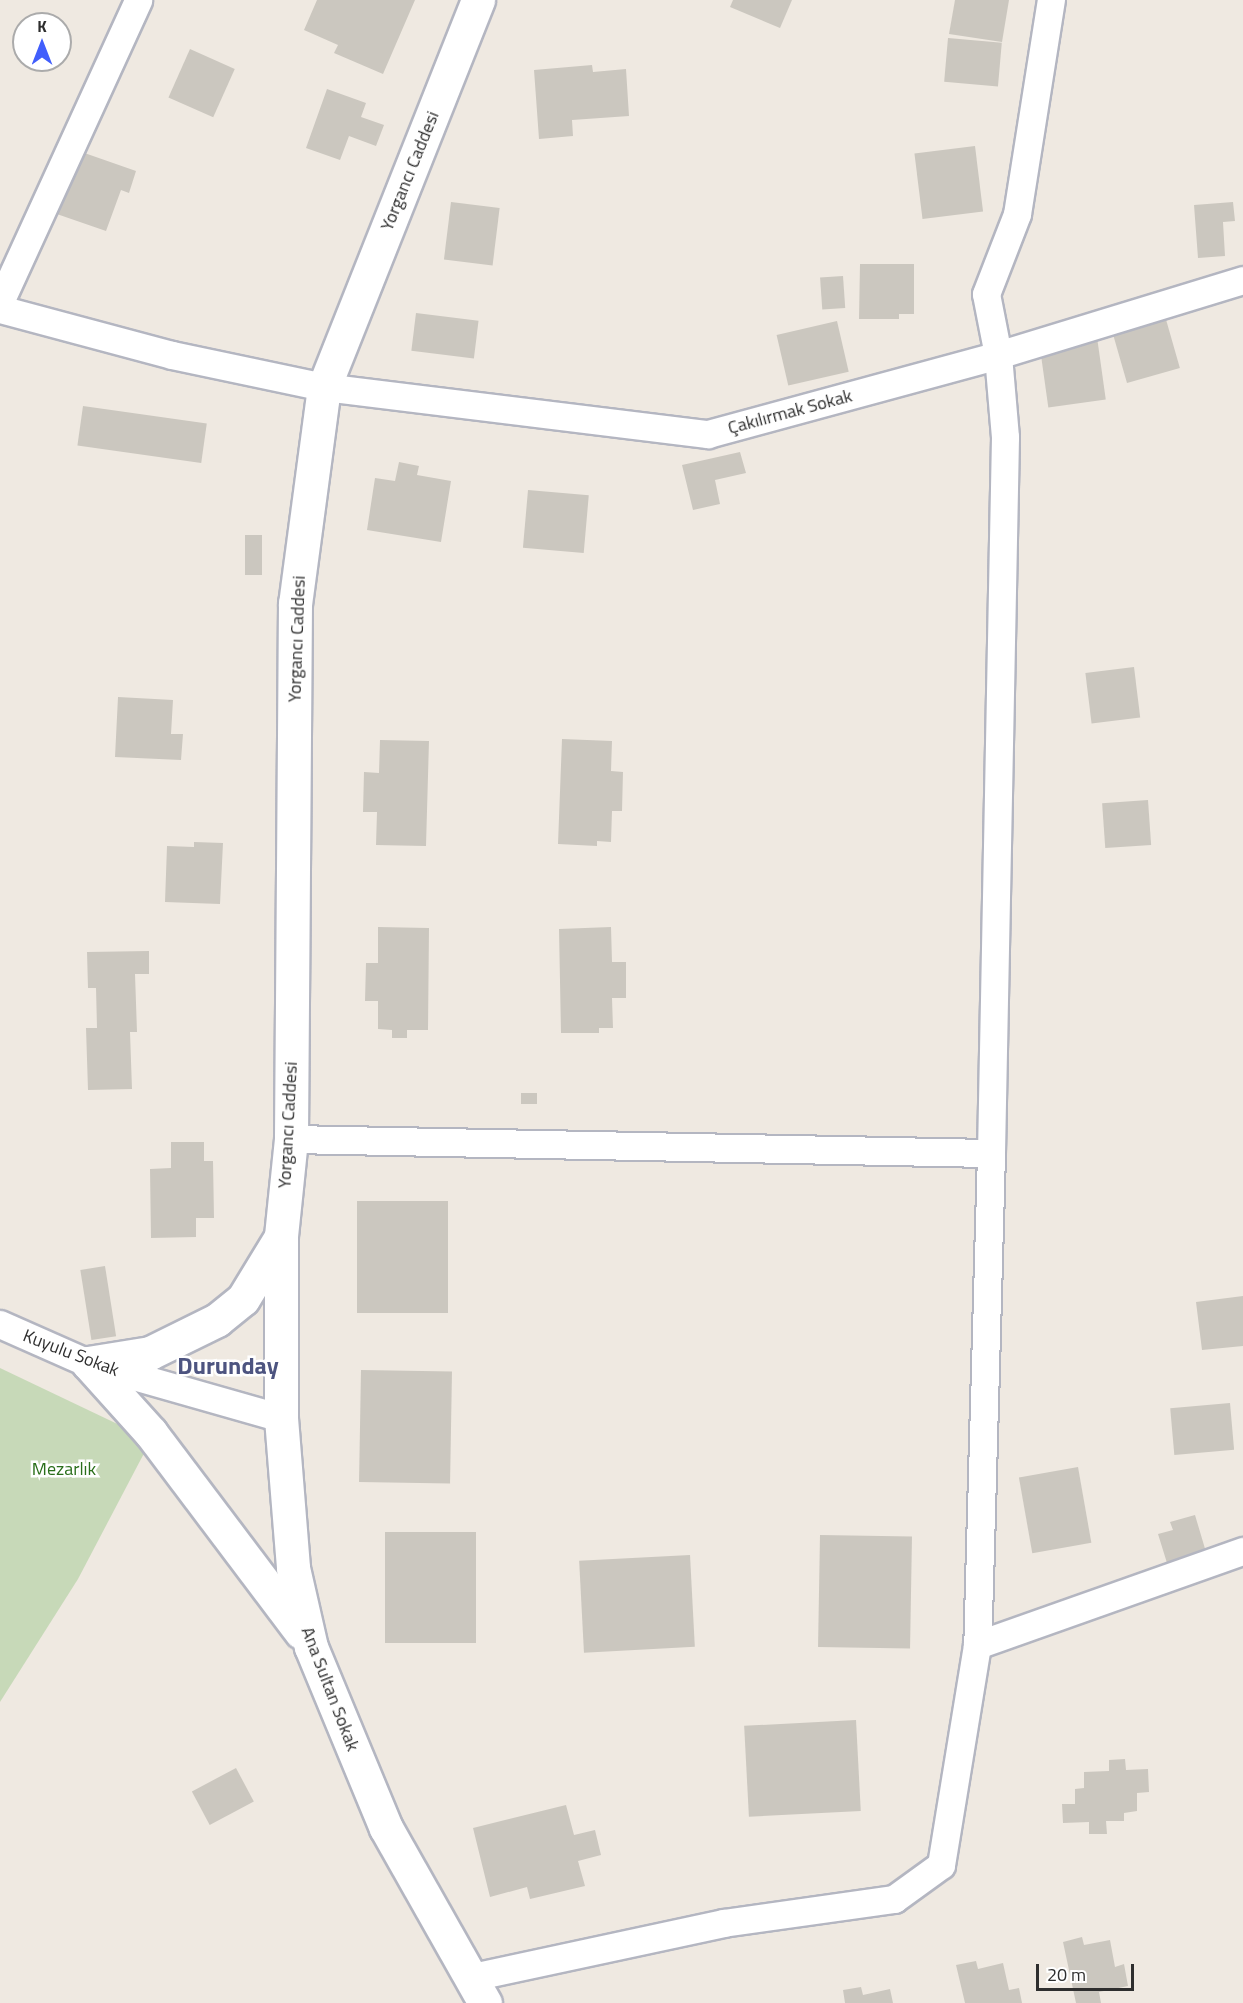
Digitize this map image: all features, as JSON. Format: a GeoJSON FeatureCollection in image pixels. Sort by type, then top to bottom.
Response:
{"type":"FeatureCollection","features":[{"type":"Feature","properties":{"kind":"street"},"geometry":{"type":"LineString","coordinates":[[0,302],[138,0]]}},
{"type":"Feature","properties":{"kind":"street","name":"Yorgancı Caddesi"},"geometry":{"type":"LineString","coordinates":[[281,1236],[291,1139],[295,603],[324,387],[478,0]]}},
{"type":"Feature","properties":{"kind":"street"},"geometry":{"type":"LineString","coordinates":[[478,1990],[723,1923],[894,1899],[941,1865],[976,1645],[991,1153],[1005,437],[998,355],[986,294],[1017,214],[1051,0]]}},
{"type":"Feature","properties":{"kind":"street","name":"Çakılırmak Sokak"},"geometry":{"type":"LineString","coordinates":[[0,309],[172,355],[324,387],[708,434],[998,355],[1243,280]]}},
{"type":"Feature","properties":{"kind":"street"},"geometry":{"type":"LineString","coordinates":[[291,1139],[991,1153]]}},
{"type":"Feature","properties":{"kind":"street"},"geometry":{"type":"LineString","coordinates":[[88,1364],[150,1353],[217,1320],[243,1299],[259,1278],[281,1236]]}},
{"type":"Feature","properties":{"kind":"street","name":"Ana Sultan Sokak"},"geometry":{"type":"LineString","coordinates":[[281,1236],[281,1418],[293,1569],[311,1647],[386,1828],[478,1990]]}},
{"type":"Feature","properties":{"kind":"street","name":"Kuyulu Sokak"},"geometry":{"type":"LineString","coordinates":[[0,1324],[88,1364],[281,1418]]}},
{"type":"Feature","properties":{"kind":"street"},"geometry":{"type":"LineString","coordinates":[[88,1364],[151,1433],[311,1647]]}},
{"type":"Feature","properties":{"kind":"street"},"geometry":{"type":"LineString","coordinates":[[976,1645],[1243,1551]]}},
{"type":"Feature","properties":{"kind":"green space","name":"Mezarlık"},"geometry":{"type":"Polygon","coordinates":[[[0,1368],[151,1440],[78,1579],[0,1702],[0,1368]]]}},
{"type":"Feature","properties":{"kind":"building"},"geometry":{"type":"Polygon","coordinates":[[[317,0],[415,0],[383,74],[334,53],[338,45],[304,30],[317,0]]]}},
{"type":"Feature","properties":{"kind":"building"},"geometry":{"type":"Polygon","coordinates":[[[733,0],[792,0],[780,28],[730,7],[733,0]]]}},
{"type":"Feature","properties":{"kind":"building"},"geometry":{"type":"Polygon","coordinates":[[[955,0],[1009,0],[1002,42],[949,34],[955,0]]]}},
{"type":"Feature","properties":{"kind":"building"},"geometry":{"type":"Polygon","coordinates":[[[948,38],[1002,43],[998,87],[944,82],[948,38]]]}},
{"type":"Feature","properties":{"kind":"building"},"geometry":{"type":"Polygon","coordinates":[[[190,49],[235,69],[213,117],[168,97],[190,49]]]}},
{"type":"Feature","properties":{"kind":"building"},"geometry":{"type":"Polygon","coordinates":[[[592,65],[593,72],[626,69],[629,116],[572,120],[573,136],[539,139],[534,70],[592,65]]]}},
{"type":"Feature","properties":{"kind":"building"},"geometry":{"type":"Polygon","coordinates":[[[327,89],[366,103],[361,117],[384,125],[376,146],[349,136],[340,160],[306,148],[327,89]]]}},
{"type":"Feature","properties":{"kind":"building"},"geometry":{"type":"Polygon","coordinates":[[[975,146],[983,212],[922,219],[914,153],[975,146]]]}},
{"type":"Feature","properties":{"kind":"building"},"geometry":{"type":"Polygon","coordinates":[[[73,149],[136,171],[129,193],[121,190],[106,231],[51,212],[73,149]]]}},
{"type":"Feature","properties":{"kind":"building"},"geometry":{"type":"Polygon","coordinates":[[[451,202],[500,208],[493,266],[444,260],[451,202]]]}},
{"type":"Feature","properties":{"kind":"building"},"geometry":{"type":"Polygon","coordinates":[[[1233,202],[1235,221],[1223,222],[1225,256],[1198,258],[1194,205],[1233,202]]]}},
{"type":"Feature","properties":{"kind":"building"},"geometry":{"type":"Polygon","coordinates":[[[860,264],[914,264],[914,314],[899,314],[899,319],[859,319],[860,264]]]}},
{"type":"Feature","properties":{"kind":"building"},"geometry":{"type":"Polygon","coordinates":[[[843,276],[845,308],[822,310],[820,278],[843,276]]]}},
{"type":"Feature","properties":{"kind":"building"},"geometry":{"type":"Polygon","coordinates":[[[416,313],[479,321],[474,358],[411,351],[416,313]]]}},
{"type":"Feature","properties":{"kind":"building"},"geometry":{"type":"Polygon","coordinates":[[[1165,316],[1180,368],[1127,383],[1112,331],[1165,316]]]}},
{"type":"Feature","properties":{"kind":"building"},"geometry":{"type":"Polygon","coordinates":[[[837,321],[849,372],[788,386],[777,335],[837,321]]]}},
{"type":"Feature","properties":{"kind":"building"},"geometry":{"type":"Polygon","coordinates":[[[1097,337],[1106,399],[1048,407],[1040,345],[1097,337]]]}},
{"type":"Feature","properties":{"kind":"building"},"geometry":{"type":"Polygon","coordinates":[[[83,406],[207,423],[201,463],[77,446],[83,406]]]}},
{"type":"Feature","properties":{"kind":"building"},"geometry":{"type":"Polygon","coordinates":[[[740,452],[746,473],[715,480],[720,504],[693,510],[682,465],[740,452]]]}},
{"type":"Feature","properties":{"kind":"building"},"geometry":{"type":"Polygon","coordinates":[[[399,462],[419,466],[417,475],[451,481],[441,542],[367,530],[375,478],[395,481],[399,462]]]}},
{"type":"Feature","properties":{"kind":"building"},"geometry":{"type":"Polygon","coordinates":[[[528,490],[589,495],[584,553],[523,548],[528,490]]]}},
{"type":"Feature","properties":{"kind":"building"},"geometry":{"type":"Polygon","coordinates":[[[245,535],[262,535],[262,575],[245,575],[245,535]]]}},
{"type":"Feature","properties":{"kind":"building"},"geometry":{"type":"Polygon","coordinates":[[[1134,667],[1140,718],[1092,724],[1085,673],[1134,667]]]}},
{"type":"Feature","properties":{"kind":"building"},"geometry":{"type":"Polygon","coordinates":[[[118,697],[173,700],[171,734],[183,734],[181,760],[115,757],[118,697]]]}},
{"type":"Feature","properties":{"kind":"building"},"geometry":{"type":"Polygon","coordinates":[[[562,739],[612,741],[611,771],[623,772],[622,811],[612,811],[611,842],[597,841],[597,846],[558,844],[562,739]]]}},
{"type":"Feature","properties":{"kind":"building"},"geometry":{"type":"Polygon","coordinates":[[[380,740],[429,741],[426,846],[376,845],[377,812],[363,812],[364,772],[379,773],[380,740]]]}},
{"type":"Feature","properties":{"kind":"building"},"geometry":{"type":"Polygon","coordinates":[[[1148,800],[1151,845],[1105,848],[1102,803],[1148,800]]]}},
{"type":"Feature","properties":{"kind":"building"},"geometry":{"type":"Polygon","coordinates":[[[194,842],[223,843],[220,904],[165,902],[167,846],[194,847],[194,842]]]}},
{"type":"Feature","properties":{"kind":"building"},"geometry":{"type":"Polygon","coordinates":[[[378,927],[429,928],[428,1030],[407,1030],[407,1038],[392,1038],[392,1030],[378,1029],[378,1001],[365,1001],[366,963],[378,963],[378,927]]]}},
{"type":"Feature","properties":{"kind":"building"},"geometry":{"type":"Polygon","coordinates":[[[611,927],[612,962],[626,962],[626,998],[612,998],[613,1028],[599,1028],[599,1033],[561,1033],[559,929],[611,927]]]}},
{"type":"Feature","properties":{"kind":"building"},"geometry":{"type":"Polygon","coordinates":[[[149,951],[149,974],[135,974],[137,1032],[130,1032],[132,1089],[88,1090],[86,1028],[97,1028],[96,988],[88,988],[87,952],[149,951]]]}},
{"type":"Feature","properties":{"kind":"building"},"geometry":{"type":"Polygon","coordinates":[[[521,1093],[537,1093],[537,1104],[521,1104],[521,1093]]]}},
{"type":"Feature","properties":{"kind":"building"},"geometry":{"type":"Polygon","coordinates":[[[171,1142],[204,1142],[204,1161],[213,1161],[214,1218],[196,1218],[196,1237],[151,1238],[150,1169],[171,1168],[171,1142]]]}},
{"type":"Feature","properties":{"kind":"building"},"geometry":{"type":"Polygon","coordinates":[[[357,1201],[448,1201],[448,1313],[357,1313],[357,1201]]]}},
{"type":"Feature","properties":{"kind":"building"},"geometry":{"type":"Polygon","coordinates":[[[105,1266],[116,1336],[91,1340],[80,1270],[105,1266]]]}},
{"type":"Feature","properties":{"kind":"building"},"geometry":{"type":"Polygon","coordinates":[[[1243,1296],[1243,1346],[1202,1350],[1196,1302],[1243,1296]]]}},
{"type":"Feature","properties":{"kind":"building"},"geometry":{"type":"Polygon","coordinates":[[[361,1370],[452,1372],[450,1484],[359,1482],[361,1370]]]}},
{"type":"Feature","properties":{"kind":"building"},"geometry":{"type":"Polygon","coordinates":[[[1230,1403],[1234,1450],[1174,1455],[1170,1408],[1230,1403]]]}},
{"type":"Feature","properties":{"kind":"building"},"geometry":{"type":"Polygon","coordinates":[[[1078,1467],[1091,1543],[1032,1553],[1019,1477],[1078,1467]]]}},
{"type":"Feature","properties":{"kind":"building"},"geometry":{"type":"Polygon","coordinates":[[[1195,1515],[1206,1552],[1167,1563],[1158,1534],[1173,1530],[1170,1522],[1195,1515]]]}},
{"type":"Feature","properties":{"kind":"building"},"geometry":{"type":"Polygon","coordinates":[[[385,1532],[476,1532],[476,1643],[385,1643],[385,1532]]]}},
{"type":"Feature","properties":{"kind":"building"},"geometry":{"type":"Polygon","coordinates":[[[820,1535],[912,1537],[910,1649],[818,1647],[820,1535]]]}},
{"type":"Feature","properties":{"kind":"building"},"geometry":{"type":"Polygon","coordinates":[[[690,1555],[695,1647],[584,1653],[579,1561],[690,1555]]]}},
{"type":"Feature","properties":{"kind":"building"},"geometry":{"type":"Polygon","coordinates":[[[856,1720],[861,1811],[749,1817],[744,1726],[856,1720]]]}},
{"type":"Feature","properties":{"kind":"building"},"geometry":{"type":"Polygon","coordinates":[[[1125,1759],[1126,1770],[1148,1769],[1149,1792],[1137,1793],[1137,1811],[1124,1813],[1124,1821],[1106,1821],[1107,1834],[1089,1834],[1089,1822],[1063,1823],[1062,1804],[1075,1804],[1075,1789],[1084,1788],[1084,1772],[1109,1771],[1109,1760],[1125,1759]]]}},
{"type":"Feature","properties":{"kind":"building"},"geometry":{"type":"Polygon","coordinates":[[[236,1768],[254,1802],[210,1825],[192,1791],[236,1768]]]}},
{"type":"Feature","properties":{"kind":"building"},"geometry":{"type":"Polygon","coordinates":[[[566,1805],[574,1835],[595,1830],[601,1855],[578,1861],[585,1886],[530,1899],[527,1887],[490,1897],[473,1828],[566,1805]]]}},
{"type":"Feature","properties":{"kind":"building"},"geometry":{"type":"Polygon","coordinates":[[[1082,1937],[1084,1945],[1110,1940],[1115,1967],[1124,1964],[1128,1986],[1099,1992],[1101,2003],[1076,2003],[1063,1942],[1082,1937]]]}},
{"type":"Feature","properties":{"kind":"building"},"geometry":{"type":"Polygon","coordinates":[[[976,1961],[978,1969],[1003,1963],[1009,1990],[1019,1988],[1022,2003],[965,2003],[956,1965],[976,1961]]]}},
{"type":"Feature","properties":{"kind":"building"},"geometry":{"type":"Polygon","coordinates":[[[861,1987],[863,1995],[890,1989],[893,2003],[845,2003],[843,1990],[861,1987]]]}},
{"type":"Feature","properties":{"kind":"district","name":"Durunday"},"geometry":{"type":"Point","coordinates":[228,1366]}}]}
